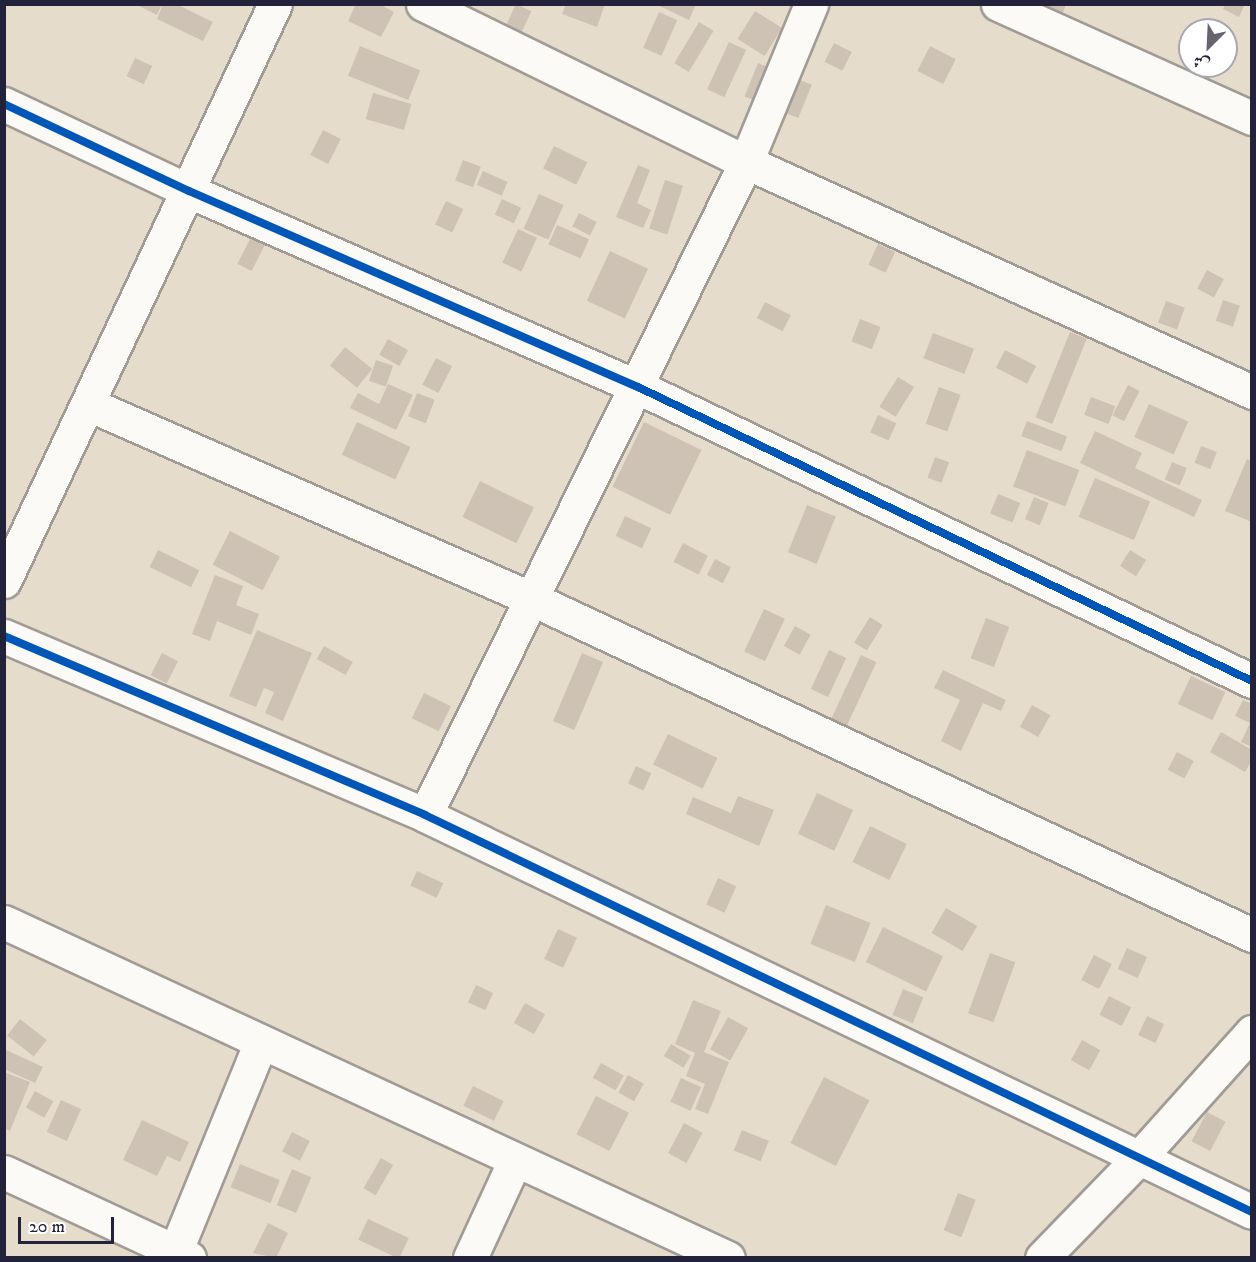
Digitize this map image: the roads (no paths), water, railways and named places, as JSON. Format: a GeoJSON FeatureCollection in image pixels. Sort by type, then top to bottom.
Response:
{"type":"FeatureCollection","features":[{"type":"Feature","properties":{"kind":"street"},"geometry":{"type":"LineString","coordinates":[[4,581],[275,4]]}},
{"type":"Feature","properties":{"kind":"street"},"geometry":{"type":"LineString","coordinates":[[423,4],[746,162],[1251,392]]}},
{"type":"Feature","properties":{"kind":"street"},"geometry":{"type":"LineString","coordinates":[[425,815],[638,387],[746,162],[811,4]]}},
{"type":"Feature","properties":{"kind":"street"},"geometry":{"type":"LineString","coordinates":[[998,4],[1251,118]]}},
{"type":"Feature","properties":{"kind":"street"},"geometry":{"type":"LineString","coordinates":[[4,104],[189,191],[638,387],[1251,681]]}},
{"type":"Feature","properties":{"kind":"street"},"geometry":{"type":"LineString","coordinates":[[88,404],[532,599],[1251,935]]}},
{"type":"Feature","properties":{"kind":"street"},"geometry":{"type":"LineString","coordinates":[[4,636],[425,815],[1251,1212]]}},
{"type":"Feature","properties":{"kind":"street"},"geometry":{"type":"LineString","coordinates":[[4,922],[728,1257]]}},
{"type":"Feature","properties":{"kind":"street"},"geometry":{"type":"LineString","coordinates":[[1042,1257],[1138,1159],[1251,1032]]}},
{"type":"Feature","properties":{"kind":"street"},"geometry":{"type":"LineString","coordinates":[[4,1173],[183,1254],[261,1042]]}},
{"type":"Feature","properties":{"kind":"street"},"geometry":{"type":"LineString","coordinates":[[470,1257],[515,1160]]}}]}
